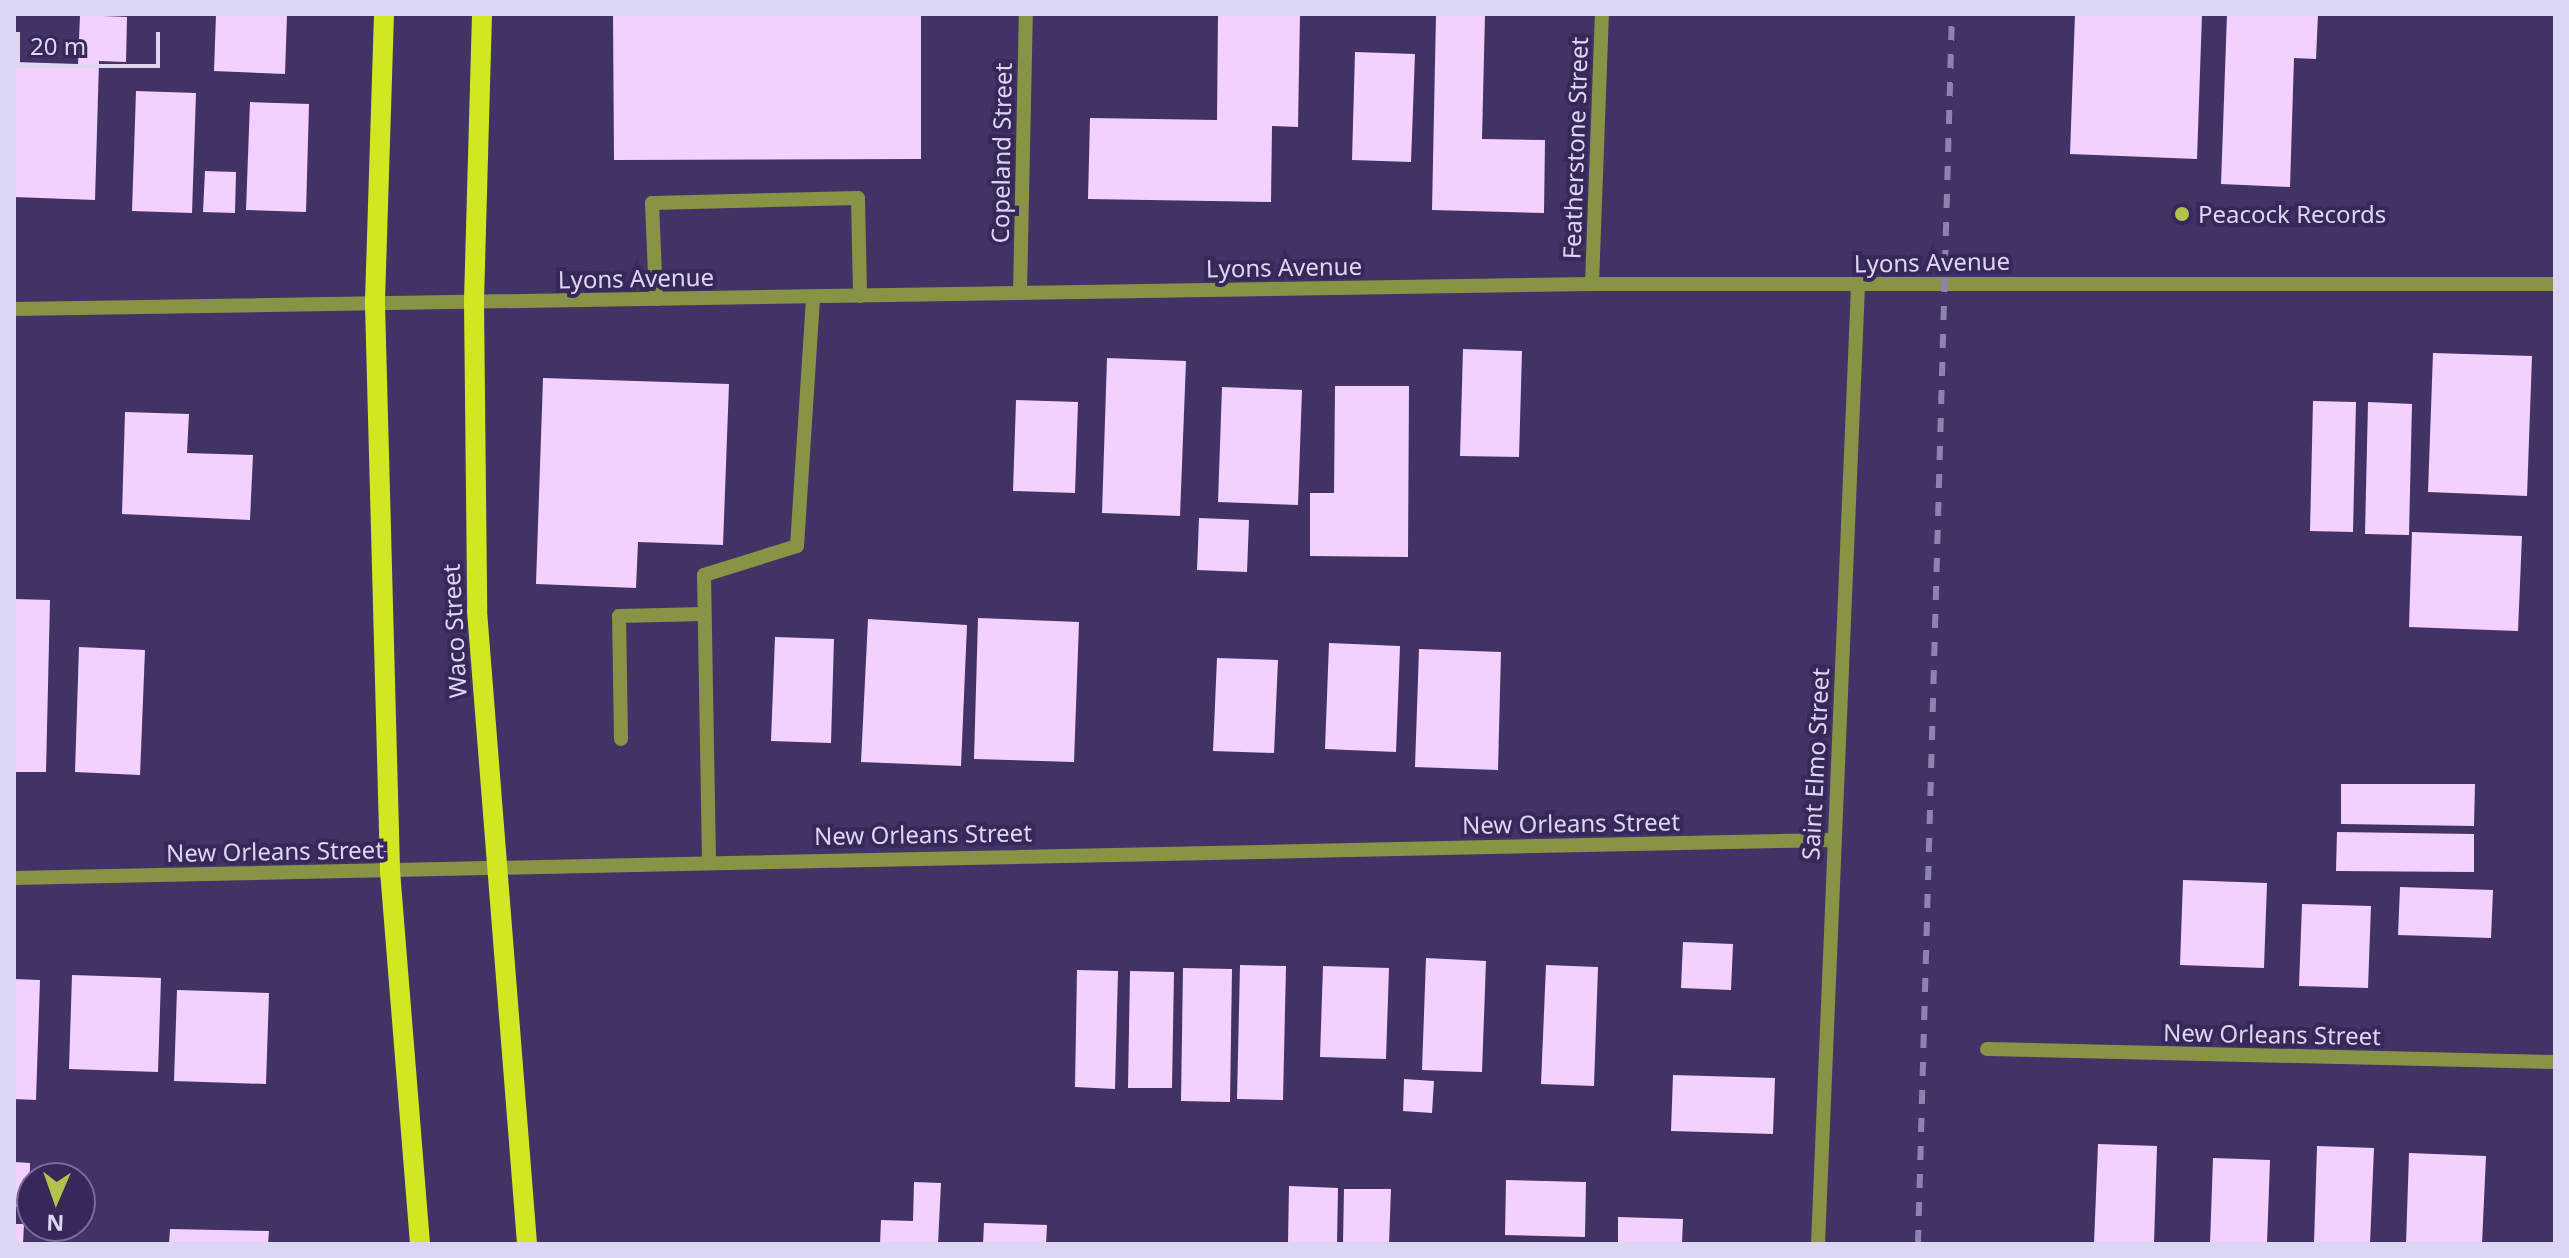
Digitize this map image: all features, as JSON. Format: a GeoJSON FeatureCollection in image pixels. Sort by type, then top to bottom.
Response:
{"type":"FeatureCollection","features":[{"type":"Feature","properties":{"kind":"main road"},"geometry":{"type":"LineString","coordinates":[[384,14],[375,304],[390,871],[420,1244]]}},
{"type":"Feature","properties":{"kind":"main road","name":"Waco Street"},"geometry":{"type":"LineString","coordinates":[[482,14],[474,302],[477,611],[494,868],[527,1244]]}},
{"type":"Feature","properties":{"kind":"street","name":"Copeland Street"},"geometry":{"type":"LineString","coordinates":[[1020,293],[1026,14]]}},
{"type":"Feature","properties":{"kind":"street","name":"Featherstone Street"},"geometry":{"type":"LineString","coordinates":[[1592,284],[1602,14]]}},
{"type":"Feature","properties":{"kind":"street"},"geometry":{"type":"LineString","coordinates":[[656,299],[652,203],[858,198],[860,296]]}},
{"type":"Feature","properties":{"kind":"street","name":"Lyons Avenue"},"geometry":{"type":"LineString","coordinates":[[14,309],[813,299],[1592,284],[2555,284]]}},
{"type":"Feature","properties":{"kind":"street","name":"Saint Elmo Street"},"geometry":{"type":"LineString","coordinates":[[1818,1244],[1858,286]]}},
{"type":"Feature","properties":{"kind":"street"},"geometry":{"type":"LineString","coordinates":[[709,860],[704,575],[797,546],[813,299]]}},
{"type":"Feature","properties":{"kind":"street"},"geometry":{"type":"LineString","coordinates":[[621,739],[619,616],[704,614]]}},
{"type":"Feature","properties":{"kind":"street","name":"New Orleans Street"},"geometry":{"type":"LineString","coordinates":[[14,878],[390,871],[709,860],[1833,840]]}},
{"type":"Feature","properties":{"kind":"street","name":"New Orleans Street"},"geometry":{"type":"LineString","coordinates":[[1987,1049],[2555,1062]]}},
{"type":"Feature","properties":{"kind":"building"},"geometry":{"type":"Polygon","coordinates":[[[216,14],[287,15],[285,74],[214,71],[216,14]]]}},
{"type":"Feature","properties":{"kind":"building"},"geometry":{"type":"Polygon","coordinates":[[[613,14],[921,14],[921,159],[614,160],[613,14]]]}},
{"type":"Feature","properties":{"kind":"building"},"geometry":{"type":"Polygon","coordinates":[[[1218,14],[1300,14],[1298,127],[1272,126],[1271,202],[1088,199],[1090,118],[1217,120],[1218,14]]]}},
{"type":"Feature","properties":{"kind":"building"},"geometry":{"type":"Polygon","coordinates":[[[1436,14],[1485,14],[1482,139],[1545,140],[1544,213],[1432,210],[1436,14]]]}},
{"type":"Feature","properties":{"kind":"building"},"geometry":{"type":"Polygon","coordinates":[[[2075,14],[2202,14],[2197,159],[2070,154],[2075,14]]]}},
{"type":"Feature","properties":{"kind":"building"},"geometry":{"type":"Polygon","coordinates":[[[2227,14],[2318,14],[2316,59],[2294,58],[2290,187],[2221,184],[2227,14]]]}},
{"type":"Feature","properties":{"kind":"building"},"geometry":{"type":"Polygon","coordinates":[[[80,15],[127,17],[126,62],[99,61],[95,200],[14,197],[14,62],[78,64],[80,15]]]}},
{"type":"Feature","properties":{"kind":"building"},"geometry":{"type":"Polygon","coordinates":[[[1355,52],[1415,54],[1411,162],[1352,160],[1355,52]]]}},
{"type":"Feature","properties":{"kind":"building"},"geometry":{"type":"Polygon","coordinates":[[[136,91],[196,93],[192,213],[132,211],[136,91]]]}},
{"type":"Feature","properties":{"kind":"building"},"geometry":{"type":"Polygon","coordinates":[[[250,102],[309,104],[306,212],[246,210],[250,102]]]}},
{"type":"Feature","properties":{"kind":"building"},"geometry":{"type":"Polygon","coordinates":[[[205,171],[236,172],[235,213],[203,212],[205,171]]]}},
{"type":"Feature","properties":{"kind":"building"},"geometry":{"type":"Polygon","coordinates":[[[1463,349],[1522,351],[1519,457],[1460,456],[1463,349]]]}},
{"type":"Feature","properties":{"kind":"building"},"geometry":{"type":"Polygon","coordinates":[[[2433,353],[2532,356],[2527,496],[2428,492],[2433,353]]]}},
{"type":"Feature","properties":{"kind":"building"},"geometry":{"type":"Polygon","coordinates":[[[1107,358],[1186,361],[1180,516],[1102,513],[1107,358]]]}},
{"type":"Feature","properties":{"kind":"building"},"geometry":{"type":"Polygon","coordinates":[[[543,378],[729,384],[723,545],[638,542],[636,588],[536,584],[543,378]]]}},
{"type":"Feature","properties":{"kind":"building"},"geometry":{"type":"Polygon","coordinates":[[[1335,386],[1409,386],[1408,557],[1310,556],[1310,493],[1334,493],[1335,386]]]}},
{"type":"Feature","properties":{"kind":"building"},"geometry":{"type":"Polygon","coordinates":[[[1222,387],[1302,390],[1298,505],[1218,502],[1222,387]]]}},
{"type":"Feature","properties":{"kind":"building"},"geometry":{"type":"Polygon","coordinates":[[[1016,400],[1078,402],[1075,493],[1013,491],[1016,400]]]}},
{"type":"Feature","properties":{"kind":"building"},"geometry":{"type":"Polygon","coordinates":[[[2313,401],[2356,402],[2353,532],[2310,531],[2313,401]]]}},
{"type":"Feature","properties":{"kind":"building"},"geometry":{"type":"Polygon","coordinates":[[[2368,402],[2412,404],[2409,535],[2365,534],[2368,402]]]}},
{"type":"Feature","properties":{"kind":"building"},"geometry":{"type":"Polygon","coordinates":[[[125,412],[189,414],[187,453],[253,455],[250,520],[122,514],[125,412]]]}},
{"type":"Feature","properties":{"kind":"building"},"geometry":{"type":"Polygon","coordinates":[[[1199,518],[1249,520],[1247,572],[1197,570],[1199,518]]]}},
{"type":"Feature","properties":{"kind":"building"},"geometry":{"type":"Polygon","coordinates":[[[2412,532],[2522,536],[2518,631],[2409,627],[2412,532]]]}},
{"type":"Feature","properties":{"kind":"building"},"geometry":{"type":"Polygon","coordinates":[[[14,599],[50,600],[46,772],[14,772],[14,599]]]}},
{"type":"Feature","properties":{"kind":"building"},"geometry":{"type":"Polygon","coordinates":[[[978,618],[1079,622],[1074,762],[974,759],[978,618]]]}},
{"type":"Feature","properties":{"kind":"building"},"geometry":{"type":"Polygon","coordinates":[[[868,619],[967,625],[961,766],[861,762],[868,619]]]}},
{"type":"Feature","properties":{"kind":"building"},"geometry":{"type":"Polygon","coordinates":[[[775,637],[834,639],[831,743],[771,741],[775,637]]]}},
{"type":"Feature","properties":{"kind":"building"},"geometry":{"type":"Polygon","coordinates":[[[1329,643],[1400,646],[1396,752],[1325,749],[1329,643]]]}},
{"type":"Feature","properties":{"kind":"building"},"geometry":{"type":"Polygon","coordinates":[[[79,647],[145,650],[140,775],[75,772],[79,647]]]}},
{"type":"Feature","properties":{"kind":"building"},"geometry":{"type":"Polygon","coordinates":[[[1419,649],[1501,652],[1498,770],[1415,767],[1419,649]]]}},
{"type":"Feature","properties":{"kind":"building"},"geometry":{"type":"Polygon","coordinates":[[[1217,658],[1278,660],[1274,753],[1213,751],[1217,658]]]}},
{"type":"Feature","properties":{"kind":"building"},"geometry":{"type":"Polygon","coordinates":[[[2341,784],[2475,784],[2474,826],[2341,824],[2341,784]]]}},
{"type":"Feature","properties":{"kind":"building"},"geometry":{"type":"Polygon","coordinates":[[[2337,832],[2474,834],[2474,872],[2336,871],[2337,832]]]}},
{"type":"Feature","properties":{"kind":"building"},"geometry":{"type":"Polygon","coordinates":[[[2183,880],[2267,883],[2264,968],[2180,965],[2183,880]]]}},
{"type":"Feature","properties":{"kind":"building"},"geometry":{"type":"Polygon","coordinates":[[[2400,887],[2493,890],[2491,938],[2398,935],[2400,887]]]}},
{"type":"Feature","properties":{"kind":"building"},"geometry":{"type":"Polygon","coordinates":[[[2302,904],[2371,906],[2368,988],[2299,986],[2302,904]]]}},
{"type":"Feature","properties":{"kind":"building"},"geometry":{"type":"Polygon","coordinates":[[[1683,942],[1733,944],[1731,990],[1681,988],[1683,942]]]}},
{"type":"Feature","properties":{"kind":"building"},"geometry":{"type":"Polygon","coordinates":[[[1426,958],[1486,961],[1482,1072],[1422,1070],[1426,958]]]}},
{"type":"Feature","properties":{"kind":"building"},"geometry":{"type":"Polygon","coordinates":[[[1240,965],[1286,966],[1283,1100],[1237,1099],[1240,965]]]}},
{"type":"Feature","properties":{"kind":"building"},"geometry":{"type":"Polygon","coordinates":[[[1546,965],[1598,967],[1594,1086],[1541,1084],[1546,965]]]}},
{"type":"Feature","properties":{"kind":"building"},"geometry":{"type":"Polygon","coordinates":[[[1323,966],[1389,968],[1386,1059],[1320,1057],[1323,966]]]}},
{"type":"Feature","properties":{"kind":"building"},"geometry":{"type":"Polygon","coordinates":[[[1183,968],[1232,969],[1230,1102],[1181,1101],[1183,968]]]}},
{"type":"Feature","properties":{"kind":"building"},"geometry":{"type":"Polygon","coordinates":[[[1077,970],[1118,971],[1115,1089],[1075,1087],[1077,970]]]}},
{"type":"Feature","properties":{"kind":"building"},"geometry":{"type":"Polygon","coordinates":[[[1130,971],[1174,972],[1172,1088],[1128,1088],[1130,971]]]}},
{"type":"Feature","properties":{"kind":"building"},"geometry":{"type":"Polygon","coordinates":[[[72,975],[161,978],[158,1072],[69,1069],[72,975]]]}},
{"type":"Feature","properties":{"kind":"building"},"geometry":{"type":"Polygon","coordinates":[[[14,979],[40,980],[36,1100],[14,1099],[14,979]]]}},
{"type":"Feature","properties":{"kind":"building"},"geometry":{"type":"Polygon","coordinates":[[[177,990],[269,993],[266,1084],[174,1081],[177,990]]]}},
{"type":"Feature","properties":{"kind":"building"},"geometry":{"type":"Polygon","coordinates":[[[1673,1075],[1775,1078],[1773,1134],[1671,1131],[1673,1075]]]}},
{"type":"Feature","properties":{"kind":"building"},"geometry":{"type":"Polygon","coordinates":[[[1404,1079],[1434,1081],[1432,1113],[1403,1111],[1404,1079]]]}},
{"type":"Feature","properties":{"kind":"building"},"geometry":{"type":"Polygon","coordinates":[[[2098,1144],[2157,1146],[2154,1244],[2094,1244],[2098,1144]]]}},
{"type":"Feature","properties":{"kind":"building"},"geometry":{"type":"Polygon","coordinates":[[[2317,1146],[2374,1148],[2370,1244],[2314,1244],[2317,1146]]]}},
{"type":"Feature","properties":{"kind":"building"},"geometry":{"type":"Polygon","coordinates":[[[2409,1153],[2486,1156],[2482,1244],[2406,1244],[2409,1153]]]}},
{"type":"Feature","properties":{"kind":"building"},"geometry":{"type":"Polygon","coordinates":[[[2213,1158],[2270,1160],[2267,1244],[2210,1244],[2213,1158]]]}},
{"type":"Feature","properties":{"kind":"building"},"geometry":{"type":"Polygon","coordinates":[[[14,1162],[16,1207],[14,1207],[14,1162]]]}},
{"type":"Feature","properties":{"kind":"building"},"geometry":{"type":"Polygon","coordinates":[[[1506,1180],[1586,1182],[1585,1237],[1505,1235],[1506,1180]]]}},
{"type":"Feature","properties":{"kind":"building"},"geometry":{"type":"Polygon","coordinates":[[[914,1182],[941,1183],[938,1244],[880,1244],[881,1220],[913,1221],[914,1182]]]}},
{"type":"Feature","properties":{"kind":"building"},"geometry":{"type":"Polygon","coordinates":[[[1289,1186],[1338,1188],[1337,1244],[1288,1244],[1289,1186]]]}},
{"type":"Feature","properties":{"kind":"building"},"geometry":{"type":"Polygon","coordinates":[[[1344,1189],[1391,1189],[1389,1244],[1343,1244],[1344,1189]]]}},
{"type":"Feature","properties":{"kind":"building"},"geometry":{"type":"Polygon","coordinates":[[[1618,1217],[1683,1219],[1682,1244],[1618,1244],[1618,1217]]]}},
{"type":"Feature","properties":{"kind":"building"},"geometry":{"type":"Polygon","coordinates":[[[984,1223],[1047,1225],[1046,1244],[983,1244],[984,1223]]]}},
{"type":"Feature","properties":{"kind":"building"},"geometry":{"type":"Polygon","coordinates":[[[16,1224],[16,1242],[23,1244],[14,1244],[16,1224]]]}},
{"type":"Feature","properties":{"kind":"building"},"geometry":{"type":"Polygon","coordinates":[[[170,1229],[269,1231],[268,1244],[169,1244],[170,1229]]]}},
{"type":"Feature","properties":{"kind":"railway"},"geometry":{"type":"LineString","coordinates":[[1918,1244],[1952,14]]}},
{"type":"Feature","properties":{"kind":"place","name":"Peacock Records"},"geometry":{"type":"Point","coordinates":[2182,214]}}]}
